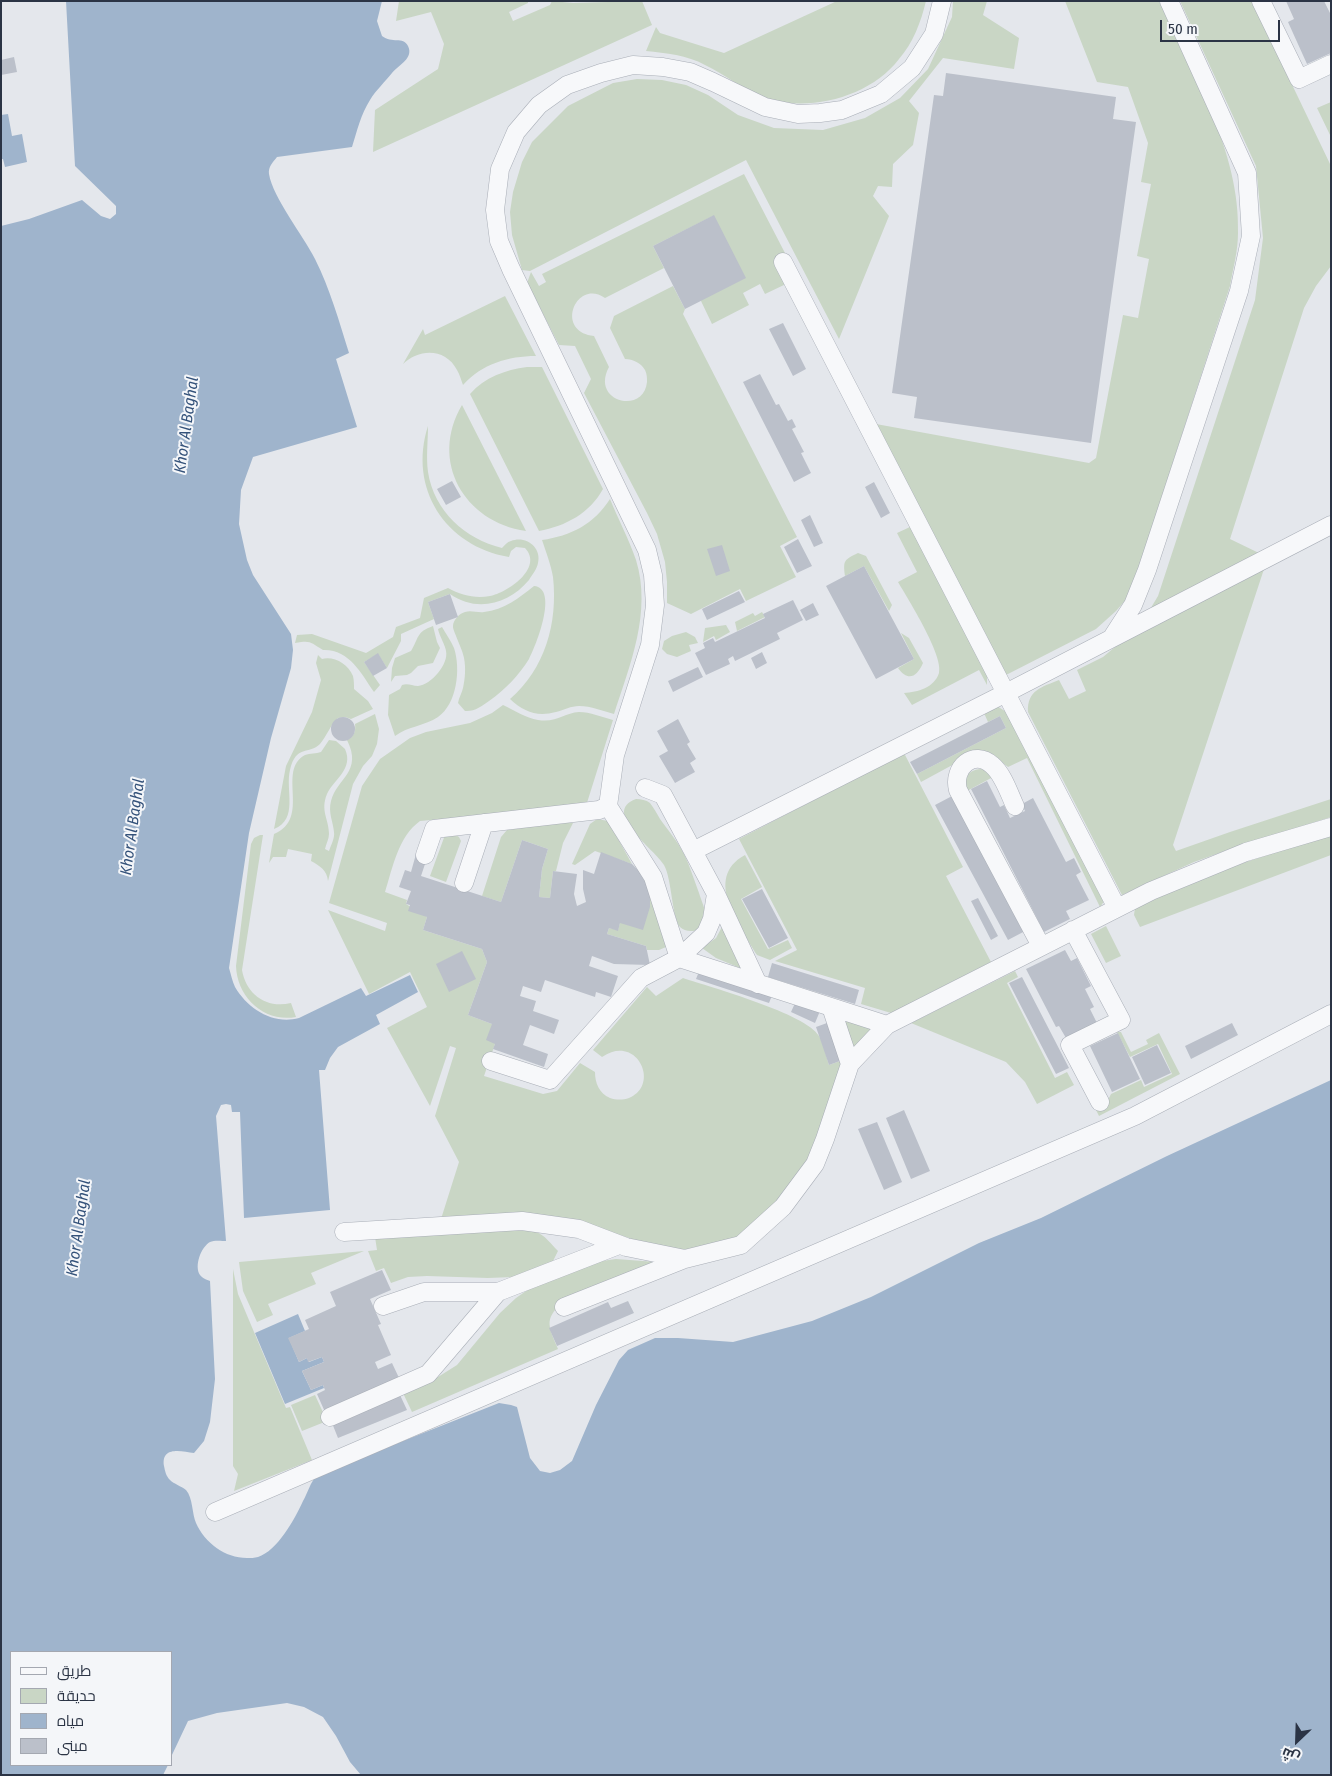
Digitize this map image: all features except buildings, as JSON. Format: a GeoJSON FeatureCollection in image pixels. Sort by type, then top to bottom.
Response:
{"type":"FeatureCollection","features":[{"type":"Feature","properties":{"kind":"lane"},"geometry":{"type":"LineString","coordinates":[[679,958],[653,877],[608,806],[616,755],[650,645],[655,605],[653,575],[648,550],[499,241],[495,210],[500,169],[516,132],[539,105],[567,85],[601,73],[633,65],[663,67],[690,72],[765,108],[798,114],[842,110],[881,94],[912,68],[934,34],[942,1]]}},
{"type":"Feature","properties":{"kind":"lane"},"geometry":{"type":"LineString","coordinates":[[1111,638],[1133,605],[1148,570],[1239,291],[1251,236],[1247,173],[1169,1]]}},
{"type":"Feature","properties":{"kind":"lane"},"geometry":{"type":"LineString","coordinates":[[1261,1],[1299,79],[1331,64]]}},
{"type":"Feature","properties":{"kind":"lane"},"geometry":{"type":"LineString","coordinates":[[784,262],[1117,908]]}},
{"type":"Feature","properties":{"kind":"lane"},"geometry":{"type":"LineString","coordinates":[[693,851],[1006,693],[1331,525]]}},
{"type":"Feature","properties":{"kind":"lane"},"geometry":{"type":"LineString","coordinates":[[1015,806],[998,772],[987,761],[980,759],[965,763],[956,775],[958,790],[1041,946]]}},
{"type":"Feature","properties":{"kind":"lane"},"geometry":{"type":"LineString","coordinates":[[644,788],[663,795],[716,894],[758,984]]}},
{"type":"Feature","properties":{"kind":"lane"},"geometry":{"type":"LineString","coordinates":[[425,854],[434,830],[599,810],[608,806]]}},
{"type":"Feature","properties":{"kind":"lane"},"geometry":{"type":"LineString","coordinates":[[464,883],[484,823]]}},
{"type":"Feature","properties":{"kind":"lane"},"geometry":{"type":"LineString","coordinates":[[564,1308],[685,1259],[741,1245],[783,1207],[815,1164],[850,1064],[887,1025],[1151,891],[1246,852],[1331,827]]}},
{"type":"Feature","properties":{"kind":"lane"},"geometry":{"type":"LineString","coordinates":[[490,1061],[550,1080],[641,978],[679,958],[706,933],[712,919],[716,894]]}},
{"type":"Feature","properties":{"kind":"lane"},"geometry":{"type":"LineString","coordinates":[[1073,930],[1121,1020],[1070,1045],[1100,1102]]}},
{"type":"Feature","properties":{"kind":"lane"},"geometry":{"type":"LineString","coordinates":[[679,958],[887,1025]]}},
{"type":"Feature","properties":{"kind":"lane"},"geometry":{"type":"LineString","coordinates":[[831,1007],[850,1064]]}},
{"type":"Feature","properties":{"kind":"lane"},"geometry":{"type":"LineString","coordinates":[[215,1512],[1135,1116],[1331,1014]]}},
{"type":"Feature","properties":{"kind":"lane"},"geometry":{"type":"LineString","coordinates":[[344,1232],[522,1221],[579,1229],[619,1245],[685,1259]]}},
{"type":"Feature","properties":{"kind":"lane"},"geometry":{"type":"LineString","coordinates":[[382,1306],[424,1292],[498,1292],[619,1245]]}},
{"type":"Feature","properties":{"kind":"lane"},"geometry":{"type":"LineString","coordinates":[[330,1417],[428,1374],[498,1292]]}},
{"type":"Feature","properties":{"kind":"green space"},"geometry":{"type":"Polygon","coordinates":[[[399,1],[528,1],[528,3],[509,12],[513,21],[550,5],[552,1],[573,3],[642,1],[652,25],[373,152],[375,110],[438,69],[444,44],[431,12],[396,21],[399,1]]]}},
{"type":"Feature","properties":{"kind":"green space"},"geometry":{"type":"Polygon","coordinates":[[[837,1],[926,1],[916,32],[899,59],[873,83],[839,98],[803,103],[785,103],[768,99],[691,59],[646,51],[656,27],[660,33],[724,53],[837,1]]]}},
{"type":"Feature","properties":{"kind":"green space"},"geometry":{"type":"Polygon","coordinates":[[[953,1],[987,1],[983,15],[1019,38],[1014,69],[943,58],[909,101],[919,113],[913,145],[893,164],[892,187],[878,186],[873,196],[889,216],[839,339],[746,160],[530,271],[522,270],[512,235],[510,212],[513,192],[522,162],[532,142],[568,106],[613,83],[637,79],[662,80],[686,85],[708,95],[738,115],[774,128],[823,130],[865,118],[900,98],[928,69],[952,17],[953,1]]]}},
{"type":"Feature","properties":{"kind":"green space"},"geometry":{"type":"Polygon","coordinates":[[[1065,1],[1159,1],[1199,84],[1223,143],[1232,173],[1237,203],[1238,240],[1230,286],[1130,595],[1096,629],[1006,675],[876,424],[1089,463],[1096,458],[1123,315],[1138,318],[1149,259],[1137,256],[1151,184],[1141,182],[1148,143],[1128,87],[1097,82],[1065,1]]]}},
{"type":"Feature","properties":{"kind":"green space"},"geometry":{"type":"Polygon","coordinates":[[[1180,1],[1252,1],[1331,166],[1331,266],[1316,286],[1304,308],[1230,539],[1263,555],[1265,566],[1173,845],[1176,851],[1331,799],[1331,817],[1194,862],[1122,895],[1028,712],[1028,705],[1037,690],[1059,680],[1069,699],[1086,691],[1077,670],[1103,657],[1140,626],[1158,596],[1255,300],[1263,238],[1256,166],[1180,1]]]}},
{"type":"Feature","properties":{"kind":"green space"},"geometry":{"type":"Polygon","coordinates":[[[1331,102],[1331,137],[1317,108],[1331,102]]]}},
{"type":"Feature","properties":{"kind":"green space"},"geometry":{"type":"Polygon","coordinates":[[[744,174],[785,253],[774,259],[786,284],[765,294],[760,284],[743,293],[749,305],[712,324],[701,301],[713,216],[653,246],[664,268],[605,298],[595,294],[585,295],[578,300],[572,317],[575,326],[582,332],[594,336],[609,367],[605,379],[606,389],[612,396],[620,400],[629,401],[637,398],[644,392],[647,376],[641,365],[625,359],[610,328],[614,316],[673,286],[685,309],[683,314],[797,537],[780,546],[796,577],[746,601],[740,589],[691,614],[667,603],[665,562],[657,534],[584,393],[591,379],[575,346],[559,345],[527,283],[531,272],[539,286],[546,282],[542,274],[744,174]]]}},
{"type":"Feature","properties":{"kind":"green space"},"geometry":{"type":"Polygon","coordinates":[[[505,296],[536,356],[526,356],[496,363],[478,372],[463,385],[452,363],[439,354],[424,353],[409,359],[403,364],[423,329],[425,335],[505,296]]]}},
{"type":"Feature","properties":{"kind":"green space"},"geometry":{"type":"Polygon","coordinates":[[[527,367],[542,367],[603,489],[584,512],[559,526],[539,531],[470,394],[482,383],[496,375],[527,367]]]}},
{"type":"Feature","properties":{"kind":"green space"},"geometry":{"type":"Polygon","coordinates":[[[462,405],[526,531],[504,525],[485,515],[470,502],[458,486],[451,467],[449,447],[453,426],[462,405]]]}},
{"type":"Feature","properties":{"kind":"green space"},"geometry":{"type":"Polygon","coordinates":[[[428,426],[428,472],[431,486],[444,511],[464,530],[488,544],[502,548],[511,541],[527,541],[535,547],[539,557],[538,563],[536,570],[529,580],[512,595],[502,600],[482,604],[471,603],[460,600],[450,594],[428,602],[434,619],[401,634],[401,641],[387,668],[378,654],[364,662],[380,685],[374,692],[359,670],[347,658],[340,653],[323,650],[310,642],[295,643],[297,635],[312,634],[366,653],[393,637],[396,627],[420,618],[424,598],[448,588],[474,597],[497,594],[514,585],[527,571],[530,564],[530,556],[525,548],[516,547],[511,551],[509,557],[486,551],[467,541],[450,527],[437,511],[428,492],[423,471],[423,449],[428,426]]]}},
{"type":"Feature","properties":{"kind":"green space"},"geometry":{"type":"Polygon","coordinates":[[[610,499],[636,560],[642,599],[637,638],[614,714],[579,706],[543,714],[531,712],[520,707],[510,699],[532,674],[540,659],[551,628],[554,594],[553,577],[542,540],[572,532],[581,527],[597,515],[610,499]]]}},
{"type":"Feature","properties":{"kind":"green space"},"geometry":{"type":"Polygon","coordinates":[[[910,527],[987,668],[987,685],[979,670],[912,705],[904,693],[915,692],[929,686],[937,678],[939,665],[931,641],[898,582],[917,572],[897,533],[910,527]]]}},
{"type":"Feature","properties":{"kind":"green space"},"geometry":{"type":"Polygon","coordinates":[[[858,553],[866,556],[892,605],[889,611],[864,566],[845,576],[844,567],[846,561],[858,553]]]}},
{"type":"Feature","properties":{"kind":"green space"},"geometry":{"type":"Polygon","coordinates":[[[534,586],[541,589],[545,596],[545,607],[540,631],[529,659],[521,671],[495,697],[472,711],[465,711],[458,703],[464,685],[465,666],[463,654],[453,628],[454,621],[465,612],[491,611],[505,606],[534,586]]]}},
{"type":"Feature","properties":{"kind":"green space"},"geometry":{"type":"Polygon","coordinates":[[[762,612],[765,617],[737,631],[735,622],[753,613],[755,616],[762,612]]]}},
{"type":"Feature","properties":{"kind":"green space"},"geometry":{"type":"Polygon","coordinates":[[[726,625],[730,632],[716,640],[714,636],[703,642],[705,628],[726,625]]]}},
{"type":"Feature","properties":{"kind":"green space"},"geometry":{"type":"Polygon","coordinates":[[[433,626],[440,648],[433,663],[418,666],[407,675],[395,676],[391,682],[395,658],[411,651],[421,633],[433,626]]]}},
{"type":"Feature","properties":{"kind":"green space"},"geometry":{"type":"Polygon","coordinates":[[[442,627],[453,645],[456,656],[456,686],[450,704],[438,717],[395,736],[388,715],[389,695],[400,689],[402,685],[423,685],[442,668],[445,662],[446,649],[438,629],[442,627]]]}},
{"type":"Feature","properties":{"kind":"green space"},"geometry":{"type":"Polygon","coordinates":[[[686,632],[695,637],[698,643],[689,645],[691,651],[677,657],[667,654],[662,649],[664,641],[672,636],[686,632]]]}},
{"type":"Feature","properties":{"kind":"green space"},"geometry":{"type":"Polygon","coordinates":[[[901,633],[909,638],[923,663],[918,672],[912,676],[905,675],[898,668],[914,659],[901,633]]]}},
{"type":"Feature","properties":{"kind":"green space"},"geometry":{"type":"Polygon","coordinates":[[[318,655],[322,659],[336,660],[348,668],[353,676],[354,689],[368,701],[373,709],[351,719],[345,717],[338,718],[320,744],[299,753],[290,770],[289,811],[282,824],[274,829],[286,766],[312,712],[321,680],[316,663],[318,655]]]}},
{"type":"Feature","properties":{"kind":"green space"},"geometry":{"type":"Polygon","coordinates":[[[503,705],[525,716],[545,721],[579,712],[613,720],[586,806],[420,821],[406,835],[401,844],[385,892],[407,900],[406,904],[427,917],[423,930],[482,949],[487,962],[468,1015],[492,1024],[495,1044],[484,1076],[543,1094],[557,1091],[580,1063],[595,1072],[598,1087],[606,1096],[617,1099],[629,1098],[638,1092],[643,1083],[644,1073],[641,1064],[634,1056],[625,1051],[615,1051],[602,1057],[593,1050],[647,987],[656,996],[683,978],[778,1010],[811,1028],[821,1039],[829,1065],[840,1061],[840,1073],[813,1151],[783,1198],[739,1236],[706,1248],[679,1250],[648,1244],[572,1220],[441,1219],[459,1162],[435,1116],[456,1048],[450,1046],[430,1106],[387,1028],[427,1007],[410,972],[369,994],[328,910],[385,931],[387,923],[329,903],[362,786],[380,759],[410,738],[426,732],[470,723],[492,713],[503,705]]]}},
{"type":"Feature","properties":{"kind":"green space"},"geometry":{"type":"Polygon","coordinates":[[[997,706],[1014,717],[1105,900],[1100,907],[1027,758],[1008,767],[990,753],[980,750],[921,782],[917,774],[1006,728],[1000,716],[988,722],[984,713],[997,706]]]}},
{"type":"Feature","properties":{"kind":"green space"},"geometry":{"type":"Polygon","coordinates":[[[375,714],[379,729],[377,744],[372,756],[363,766],[353,784],[328,881],[325,871],[311,861],[312,854],[288,849],[286,857],[273,857],[269,863],[274,834],[285,827],[291,817],[293,806],[293,772],[297,762],[305,755],[321,752],[329,740],[336,741],[345,749],[347,762],[325,800],[324,805],[329,838],[325,849],[329,851],[334,834],[330,813],[331,801],[338,786],[351,767],[351,751],[347,740],[354,734],[355,724],[375,714]]]}},
{"type":"Feature","properties":{"kind":"green space"},"geometry":{"type":"Polygon","coordinates":[[[904,753],[963,867],[946,876],[991,962],[891,1013],[861,1004],[865,988],[775,961],[797,950],[739,839],[904,753]]]}},
{"type":"Feature","properties":{"kind":"green space"},"geometry":{"type":"Polygon","coordinates":[[[981,769],[993,777],[965,792],[965,783],[969,773],[981,769]]]}},
{"type":"Feature","properties":{"kind":"green space"},"geometry":{"type":"Polygon","coordinates":[[[636,799],[650,803],[684,854],[705,912],[705,922],[699,929],[687,931],[677,923],[667,871],[659,858],[627,822],[624,813],[627,805],[636,799]]]}},
{"type":"Feature","properties":{"kind":"green space"},"geometry":{"type":"Polygon","coordinates":[[[597,819],[608,821],[632,864],[595,851],[575,865],[572,864],[590,824],[597,819]]]}},
{"type":"Feature","properties":{"kind":"green space"},"geometry":{"type":"Polygon","coordinates":[[[569,821],[573,823],[563,843],[556,871],[553,871],[550,898],[539,897],[542,869],[548,849],[522,840],[501,902],[482,896],[501,837],[507,830],[569,821]]]}},
{"type":"Feature","properties":{"kind":"green space"},"geometry":{"type":"Polygon","coordinates":[[[454,834],[461,841],[446,882],[430,876],[445,835],[454,834]]]}},
{"type":"Feature","properties":{"kind":"green space"},"geometry":{"type":"Polygon","coordinates":[[[263,835],[242,970],[244,979],[253,993],[266,1002],[273,1004],[291,1003],[296,1017],[284,1018],[263,1012],[247,997],[241,988],[238,977],[236,966],[251,844],[254,838],[263,835]]]}},
{"type":"Feature","properties":{"kind":"green space"},"geometry":{"type":"Polygon","coordinates":[[[1331,835],[1331,855],[1140,927],[1134,915],[1135,908],[1184,885],[1230,867],[1331,835]]]}},
{"type":"Feature","properties":{"kind":"green space"},"geometry":{"type":"Polygon","coordinates":[[[745,855],[762,887],[741,899],[768,949],[788,940],[792,948],[770,960],[757,955],[742,931],[729,904],[726,877],[733,865],[745,855]]]}},
{"type":"Feature","properties":{"kind":"green space"},"geometry":{"type":"Polygon","coordinates":[[[650,897],[669,939],[666,947],[659,950],[647,950],[646,946],[607,934],[609,928],[618,930],[620,923],[650,897]]]}},
{"type":"Feature","properties":{"kind":"green space"},"geometry":{"type":"Polygon","coordinates":[[[723,925],[744,964],[740,968],[716,958],[702,948],[716,938],[723,925]]]}},
{"type":"Feature","properties":{"kind":"green space"},"geometry":{"type":"Polygon","coordinates":[[[1106,926],[1121,956],[1106,963],[1091,934],[1106,926]]]}},
{"type":"Feature","properties":{"kind":"green space"},"geometry":{"type":"Polygon","coordinates":[[[1015,971],[1018,977],[1007,983],[1055,1078],[1067,1072],[1074,1085],[1037,1104],[1025,1082],[1006,1062],[911,1023],[1015,971]]]}},
{"type":"Feature","properties":{"kind":"green space"},"geometry":{"type":"Polygon","coordinates":[[[843,1017],[875,1027],[852,1053],[843,1017]]]}},
{"type":"Feature","properties":{"kind":"green space"},"geometry":{"type":"Polygon","coordinates":[[[1117,1032],[1121,1032],[1131,1052],[1148,1044],[1146,1040],[1159,1033],[1180,1074],[1099,1116],[1095,1108],[1107,1102],[1111,1094],[1141,1080],[1144,1087],[1172,1074],[1158,1044],[1130,1057],[1117,1032]]]}},
{"type":"Feature","properties":{"kind":"green space"},"geometry":{"type":"Polygon","coordinates":[[[518,1229],[541,1234],[558,1251],[552,1263],[513,1277],[427,1276],[408,1277],[391,1283],[384,1268],[376,1271],[368,1251],[377,1250],[375,1237],[518,1229]]]}},
{"type":"Feature","properties":{"kind":"green space"},"geometry":{"type":"Polygon","coordinates":[[[364,1251],[311,1273],[316,1284],[268,1304],[273,1315],[257,1322],[243,1291],[239,1262],[364,1251]]]}},
{"type":"Feature","properties":{"kind":"green space"},"geometry":{"type":"Polygon","coordinates":[[[616,1259],[656,1262],[566,1299],[554,1312],[550,1322],[558,1349],[412,1412],[403,1393],[438,1377],[457,1365],[500,1313],[516,1298],[529,1289],[595,1262],[616,1259]]]}},
{"type":"Feature","properties":{"kind":"green space"},"geometry":{"type":"Polygon","coordinates":[[[233,1269],[238,1294],[286,1408],[290,1407],[312,1460],[234,1491],[238,1474],[233,1466],[233,1269]]]}},
{"type":"Feature","properties":{"kind":"green space"},"geometry":{"type":"Polygon","coordinates":[[[315,1395],[327,1421],[302,1431],[291,1405],[315,1395]]]}},
{"type":"Feature","properties":{"kind":"water","name":"Khor Al Baghal"},"geometry":{"type":"Polygon","coordinates":[[[66,1],[382,1],[377,21],[382,36],[390,40],[403,41],[408,46],[409,54],[405,61],[392,73],[367,105],[352,147],[277,157],[269,169],[276,194],[310,249],[334,305],[349,353],[336,359],[357,427],[253,457],[241,490],[239,524],[247,560],[253,575],[291,634],[293,650],[291,668],[271,738],[249,833],[229,968],[235,987],[247,1002],[262,1013],[280,1019],[299,1018],[361,988],[366,996],[410,975],[418,992],[376,1015],[380,1024],[338,1047],[330,1058],[325,1070],[319,1070],[330,1210],[244,1218],[240,1112],[232,1112],[231,1105],[226,1104],[221,1105],[216,1116],[226,1241],[214,1241],[207,1244],[198,1262],[198,1271],[201,1276],[210,1281],[215,1379],[210,1422],[204,1441],[194,1453],[173,1451],[166,1455],[164,1460],[165,1470],[169,1478],[188,1493],[196,1523],[205,1537],[217,1548],[231,1555],[250,1558],[265,1554],[285,1534],[317,1475],[499,1403],[517,1407],[530,1458],[540,1471],[550,1473],[560,1470],[572,1461],[596,1405],[619,1360],[628,1350],[655,1338],[733,1342],[812,1321],[871,1297],[979,1243],[1041,1218],[1167,1156],[1331,1080],[1331,1775],[361,1775],[350,1762],[323,1717],[304,1707],[287,1703],[217,1713],[188,1721],[172,1755],[172,1651],[10,1651],[10,1766],[168,1766],[163,1775],[1,1775],[1,226],[29,219],[82,200],[101,216],[110,219],[116,214],[116,206],[75,166],[66,1]]]}},
{"type":"Feature","properties":{"kind":"water"},"geometry":{"type":"Polygon","coordinates":[[[8,114],[12,136],[22,134],[27,162],[5,167],[3,159],[1,159],[1,115],[8,114]]]}},
{"type":"Feature","properties":{"kind":"water"},"geometry":{"type":"Polygon","coordinates":[[[298,1314],[305,1331],[289,1338],[299,1362],[307,1358],[309,1362],[322,1357],[324,1362],[302,1371],[311,1390],[323,1385],[324,1388],[285,1404],[255,1333],[298,1314]]]}}]}
